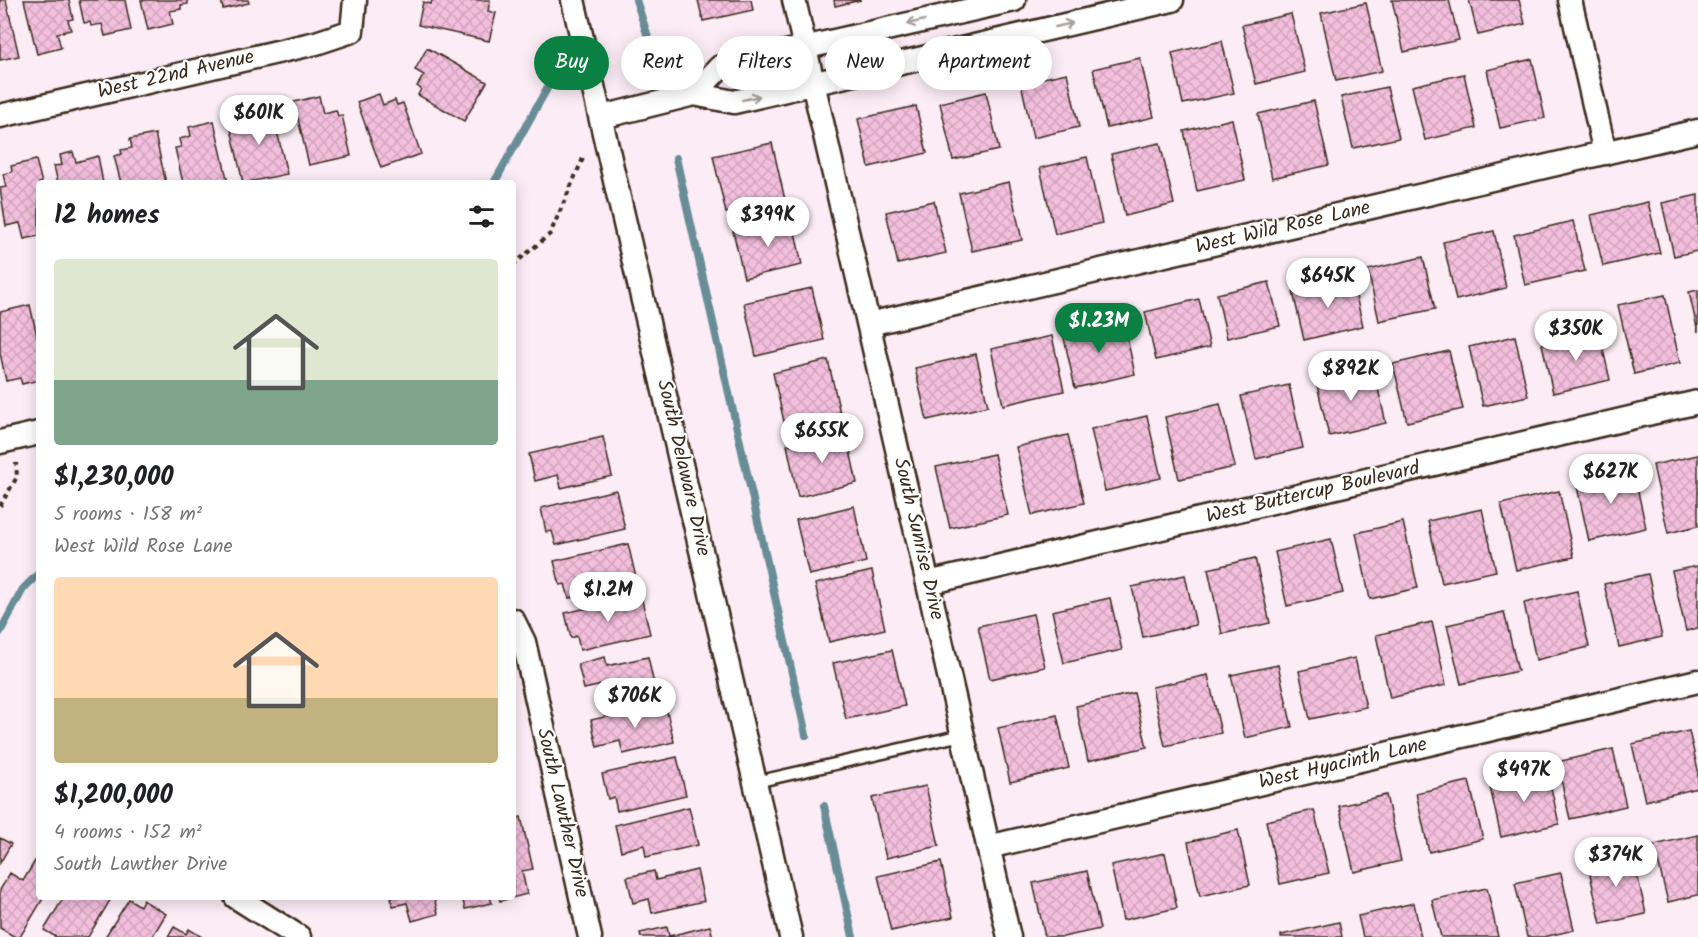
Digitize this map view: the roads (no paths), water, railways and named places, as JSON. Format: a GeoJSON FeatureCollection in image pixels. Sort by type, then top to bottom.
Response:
{"type":"FeatureCollection","features":[{"type":"Feature","properties":{"kind":"street","name":"West 22nd Avenue"},"geometry":{"type":"LineString","coordinates":[[0,116],[316,43],[352,31],[355,0]]}},
{"type":"Feature","properties":{"kind":"street","name":"South Delaware Drive"},"geometry":{"type":"LineString","coordinates":[[573,0],[791,937]]}},
{"type":"Feature","properties":{"kind":"street","name":"South Sunrise Drive"},"geometry":{"type":"LineString","coordinates":[[794,0],[802,36]]}},
{"type":"Feature","properties":{"kind":"street"},"geometry":{"type":"LineString","coordinates":[[813,46],[1014,0]]}},
{"type":"Feature","properties":{"kind":"street"},"geometry":{"type":"LineString","coordinates":[[602,117],[694,94],[734,102],[1172,0]]}},
{"type":"Feature","properties":{"kind":"street"},"geometry":{"type":"LineString","coordinates":[[1570,0],[1605,153]]}},
{"type":"Feature","properties":{"kind":"street"},"geometry":{"type":"LineString","coordinates":[[694,94],[716,71]]}},
{"type":"Feature","properties":{"kind":"street","name":"South Sunrise Drive"},"geometry":{"type":"LineString","coordinates":[[813,80],[1009,937]]}},
{"type":"Feature","properties":{"kind":"street","name":"West Wild Rose Lane"},"geometry":{"type":"LineString","coordinates":[[869,324],[1698,131]]}},
{"type":"Feature","properties":{"kind":"street","name":"West Buttercup Boulevard"},"geometry":{"type":"LineString","coordinates":[[928,583],[1698,402]]}},
{"type":"Feature","properties":{"kind":"street"},"geometry":{"type":"LineString","coordinates":[[6,440],[36,434]]}},
{"type":"Feature","properties":{"kind":"street","name":"South Lawther Drive"},"geometry":{"type":"LineString","coordinates":[[516,626],[524,642],[587,936]]}},
{"type":"Feature","properties":{"kind":"street","name":"West Hyacinth Lane"},"geometry":{"type":"LineString","coordinates":[[988,847],[1698,681]]}},
{"type":"Feature","properties":{"kind":"street"},"geometry":{"type":"LineString","coordinates":[[241,900],[299,937]]}},
{"type":"Feature","properties":{"kind":"lane"},"geometry":{"type":"LineString","coordinates":[[756,782],[962,735]]}},
{"type":"Feature","properties":{"kind":"waterway"},"geometry":{"type":"LineString","coordinates":[[636,0],[648,36]]}},
{"type":"Feature","properties":{"kind":"waterway"},"geometry":{"type":"LineString","coordinates":[[496,180],[546,90]]}},
{"type":"Feature","properties":{"kind":"waterway"},"geometry":{"type":"LineString","coordinates":[[676,158],[806,735]]}},
{"type":"Feature","properties":{"kind":"waterway"},"geometry":{"type":"LineString","coordinates":[[0,632],[23,589],[36,576]]}},
{"type":"Feature","properties":{"kind":"waterway"},"geometry":{"type":"LineString","coordinates":[[824,806],[853,937]]}}]}
